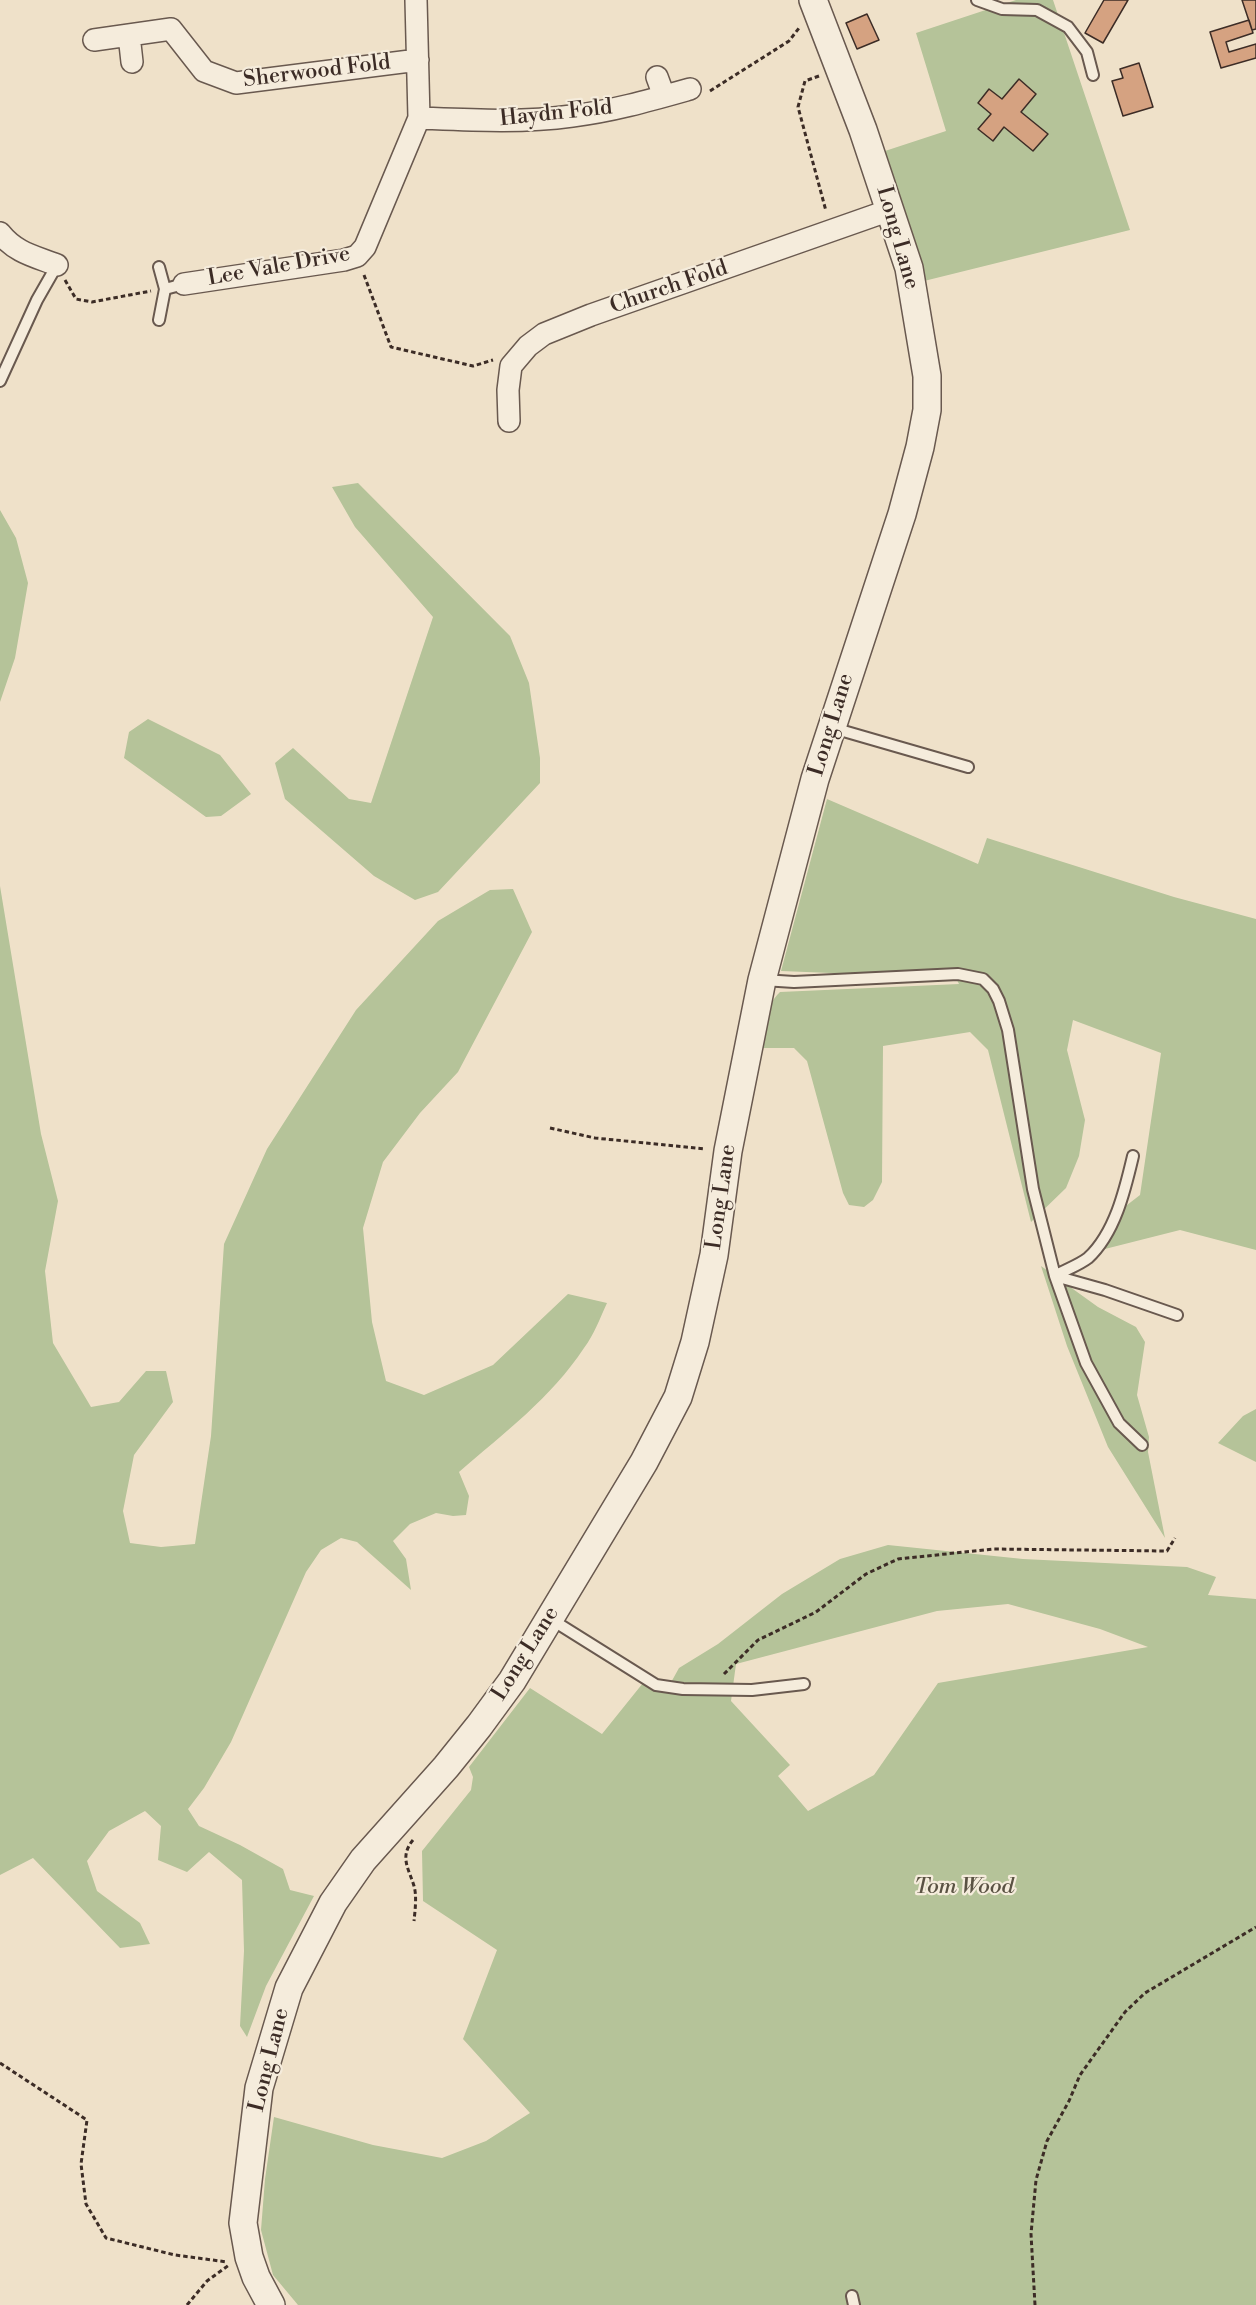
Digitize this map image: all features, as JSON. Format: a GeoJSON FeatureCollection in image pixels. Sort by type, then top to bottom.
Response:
{"type":"FeatureCollection","features":[{"type":"Feature","properties":{"kind":"street","name":"Lee Vale Drive"},"geometry":{"type":"LineString","coordinates":[[175,286],[344,260],[357,256],[365,247],[419,118],[416,0]]}},
{"type":"Feature","properties":{"kind":"street","name":"Long Lane"},"geometry":{"type":"LineString","coordinates":[[271,2305],[255,2277],[243,2223],[259,2088],[289,1988],[333,1903],[357,1869],[479,1726],[512,1681],[644,1462],[678,1397],[695,1342],[714,1255],[728,1151],[762,980],[812,789],[902,514],[920,447],[927,410],[927,376],[920,323],[909,268],[813,0]]}},
{"type":"Feature","properties":{"kind":"street","name":"Sherwood Fold"},"geometry":{"type":"LineString","coordinates":[[94,40],[171,29],[204,70],[236,83],[418,60]]}},
{"type":"Feature","properties":{"kind":"street"},"geometry":{"type":"LineString","coordinates":[[129,35],[132,62]]}},
{"type":"Feature","properties":{"kind":"street","name":"Haydn Fold"},"geometry":{"type":"LineString","coordinates":[[419,118],[492,120],[570,117],[630,106],[660,86],[690,89]]}},
{"type":"Feature","properties":{"kind":"street","name":"Church Fold"},"geometry":{"type":"LineString","coordinates":[[503,363],[544,334],[591,315],[890,210]]}},
{"type":"Feature","properties":{"kind":"street"},"geometry":{"type":"LineString","coordinates":[[0,233],[21,252],[32,258],[57,265]]}},
{"type":"Feature","properties":{"kind":"street"},"geometry":{"type":"LineString","coordinates":[[503,363],[510,421]]}},
{"type":"Feature","properties":{"kind":"lane"},"geometry":{"type":"LineString","coordinates":[[977,0],[1002,9],[1037,10],[1068,27],[1087,52],[1093,75]]}},
{"type":"Feature","properties":{"kind":"lane"},"geometry":{"type":"LineString","coordinates":[[0,381],[37,300],[57,265]]}},
{"type":"Feature","properties":{"kind":"lane"},"geometry":{"type":"LineString","coordinates":[[159,267],[175,286],[159,320]]}},
{"type":"Feature","properties":{"kind":"lane"},"geometry":{"type":"LineString","coordinates":[[831,728],[968,767]]}},
{"type":"Feature","properties":{"kind":"lane"},"geometry":{"type":"LineString","coordinates":[[762,980],[794,982],[958,974],[983,979],[993,989],[1008,1030],[1033,1189],[1054,1276],[1086,1363],[1119,1423],[1142,1445]]}},
{"type":"Feature","properties":{"kind":"lane"},"geometry":{"type":"LineString","coordinates":[[1054,1276],[1087,1258],[1102,1239],[1124,1196],[1133,1155]]}},
{"type":"Feature","properties":{"kind":"lane"},"geometry":{"type":"LineString","coordinates":[[1054,1276],[1105,1290],[1178,1315]]}},
{"type":"Feature","properties":{"kind":"lane"},"geometry":{"type":"LineString","coordinates":[[549,1618],[656,1684],[683,1689],[708,1690],[752,1690],[804,1684]]}},
{"type":"Feature","properties":{"kind":"path"},"geometry":{"type":"LineString","coordinates":[[690,89],[707,93],[789,41]]}},
{"type":"Feature","properties":{"kind":"path"},"geometry":{"type":"LineString","coordinates":[[831,230],[798,108],[805,81],[839,68]]}},
{"type":"Feature","properties":{"kind":"path"},"geometry":{"type":"LineString","coordinates":[[357,256],[391,347],[473,366],[503,363]]}},
{"type":"Feature","properties":{"kind":"path"},"geometry":{"type":"LineString","coordinates":[[57,265],[76,299],[92,302],[175,286]]}},
{"type":"Feature","properties":{"kind":"path"},"geometry":{"type":"LineString","coordinates":[[550,1128],[595,1138],[728,1151]]}},
{"type":"Feature","properties":{"kind":"path"},"geometry":{"type":"LineString","coordinates":[[708,1690],[758,1640],[816,1612],[866,1574],[898,1560],[993,1549],[1167,1551],[1175,1538]]}},
{"type":"Feature","properties":{"kind":"path"},"geometry":{"type":"LineString","coordinates":[[414,1921],[415,1888],[405,1866],[409,1845],[416,1838]]}},
{"type":"Feature","properties":{"kind":"path"},"geometry":{"type":"LineString","coordinates":[[1035,2305],[1031,2234],[1036,2180],[1047,2141],[1080,2075],[1125,2012],[1145,1993],[1256,1927]]}},
{"type":"Feature","properties":{"kind":"path"},"geometry":{"type":"LineString","coordinates":[[0,2062],[87,2120],[81,2164],[86,2204],[106,2238],[175,2255],[232,2263],[207,2281],[187,2305]]}},
{"type":"Feature","properties":{"kind":"green space"},"geometry":{"type":"Polygon","coordinates":[[[1016,0],[1053,0],[1130,230],[920,282],[885,151],[946,131],[916,33],[1016,0]]]}},
{"type":"Feature","properties":{"kind":"green space"},"geometry":{"type":"Polygon","coordinates":[[[358,483],[510,636],[529,683],[540,758],[540,783],[438,892],[415,900],[374,876],[285,799],[275,763],[293,748],[349,799],[371,803],[433,617],[355,527],[332,487],[358,483]]]}},
{"type":"Feature","properties":{"kind":"green space"},"geometry":{"type":"Polygon","coordinates":[[[0,510],[16,538],[28,583],[15,658],[0,702],[0,510]]]}},
{"type":"Feature","properties":{"kind":"green space"},"geometry":{"type":"Polygon","coordinates":[[[148,719],[220,755],[251,794],[221,816],[206,817],[124,758],[129,732],[148,719]]]}},
{"type":"Feature","properties":{"kind":"green space"},"geometry":{"type":"Polygon","coordinates":[[[827,799],[978,864],[987,838],[1174,897],[1256,919],[1256,1250],[1180,1230],[1097,1251],[1118,1212],[1140,1195],[1161,1053],[1073,1020],[1067,1050],[1085,1120],[1079,1156],[1066,1188],[1031,1222],[988,1050],[970,1032],[883,1046],[882,1182],[873,1200],[864,1207],[849,1205],[843,1193],[807,1061],[794,1048],[763,1048],[764,1025],[771,1004],[780,992],[959,984],[956,978],[781,971],[827,799]]]}},
{"type":"Feature","properties":{"kind":"green space"},"geometry":{"type":"Polygon","coordinates":[[[0,886],[41,1134],[58,1201],[45,1271],[53,1343],[91,1407],[119,1402],[146,1371],[166,1371],[173,1402],[134,1455],[123,1511],[130,1543],[161,1547],[195,1544],[211,1436],[224,1244],[267,1149],[356,1010],[438,921],[490,890],[513,889],[532,932],[458,1072],[420,1113],[383,1162],[363,1228],[372,1322],[386,1381],[424,1395],[493,1365],[568,1294],[607,1303],[588,1343],[557,1383],[526,1414],[459,1472],[469,1496],[466,1515],[453,1516],[436,1513],[410,1524],[393,1541],[406,1559],[411,1590],[357,1542],[341,1538],[321,1550],[306,1572],[231,1742],[204,1788],[188,1809],[199,1826],[283,1869],[290,1890],[314,1896],[266,1986],[247,2037],[240,2026],[244,1951],[242,1880],[209,1852],[187,1872],[158,1860],[161,1826],[145,1811],[109,1831],[87,1861],[97,1891],[140,1923],[150,1944],[120,1948],[33,1858],[0,1875],[0,886]]]}},
{"type":"Feature","properties":{"kind":"green space"},"geometry":{"type":"Polygon","coordinates":[[[1041,1266],[1098,1307],[1136,1327],[1145,1342],[1137,1395],[1149,1437],[1148,1452],[1165,1538],[1108,1447],[1067,1346],[1041,1266]]]}},
{"type":"Feature","properties":{"kind":"green space"},"geometry":{"type":"Polygon","coordinates":[[[1256,1409],[1256,1462],[1218,1443],[1243,1416],[1256,1409]]]}},
{"type":"Feature","properties":{"kind":"green space","name":"Tom Wood"},"geometry":{"type":"Polygon","coordinates":[[[888,1545],[1023,1559],[1187,1567],[1216,1577],[1208,1595],[1256,1599],[1256,2305],[298,2305],[273,2275],[261,2230],[265,2179],[274,2117],[373,2145],[442,2158],[486,2141],[530,2113],[463,2039],[497,1950],[423,1901],[422,1851],[471,1790],[473,1777],[469,1767],[530,1688],[602,1734],[647,1678],[669,1686],[679,1668],[718,1644],[782,1594],[840,1559],[888,1545]],[[1008,1604],[937,1611],[736,1664],[731,1701],[790,1765],[778,1776],[808,1811],[874,1775],[938,1683],[1148,1647],[1100,1629],[1008,1604]]]}},
{"type":"Feature","properties":{"kind":"building"},"geometry":{"type":"Polygon","coordinates":[[[1104,0],[1128,0],[1103,43],[1085,33],[1104,0]]]}},
{"type":"Feature","properties":{"kind":"building"},"geometry":{"type":"Polygon","coordinates":[[[1242,0],[1256,0],[1256,29],[1252,30],[1242,0]]]}},
{"type":"Feature","properties":{"kind":"building"},"geometry":{"type":"Polygon","coordinates":[[[867,14],[879,40],[857,49],[846,23],[867,14]]]}},
{"type":"Feature","properties":{"kind":"building"},"geometry":{"type":"Polygon","coordinates":[[[1249,20],[1253,33],[1226,42],[1229,52],[1256,44],[1256,58],[1221,68],[1210,32],[1249,20]]]}},
{"type":"Feature","properties":{"kind":"building"},"geometry":{"type":"Polygon","coordinates":[[[1139,63],[1153,107],[1123,116],[1112,81],[1123,78],[1120,69],[1139,63]]]}},
{"type":"Feature","properties":{"kind":"building"},"geometry":{"type":"Polygon","coordinates":[[[1019,79],[1036,94],[1021,112],[1048,134],[1033,151],[1004,127],[993,141],[978,129],[991,114],[978,103],[989,89],[1002,99],[1019,79]]]}}]}
